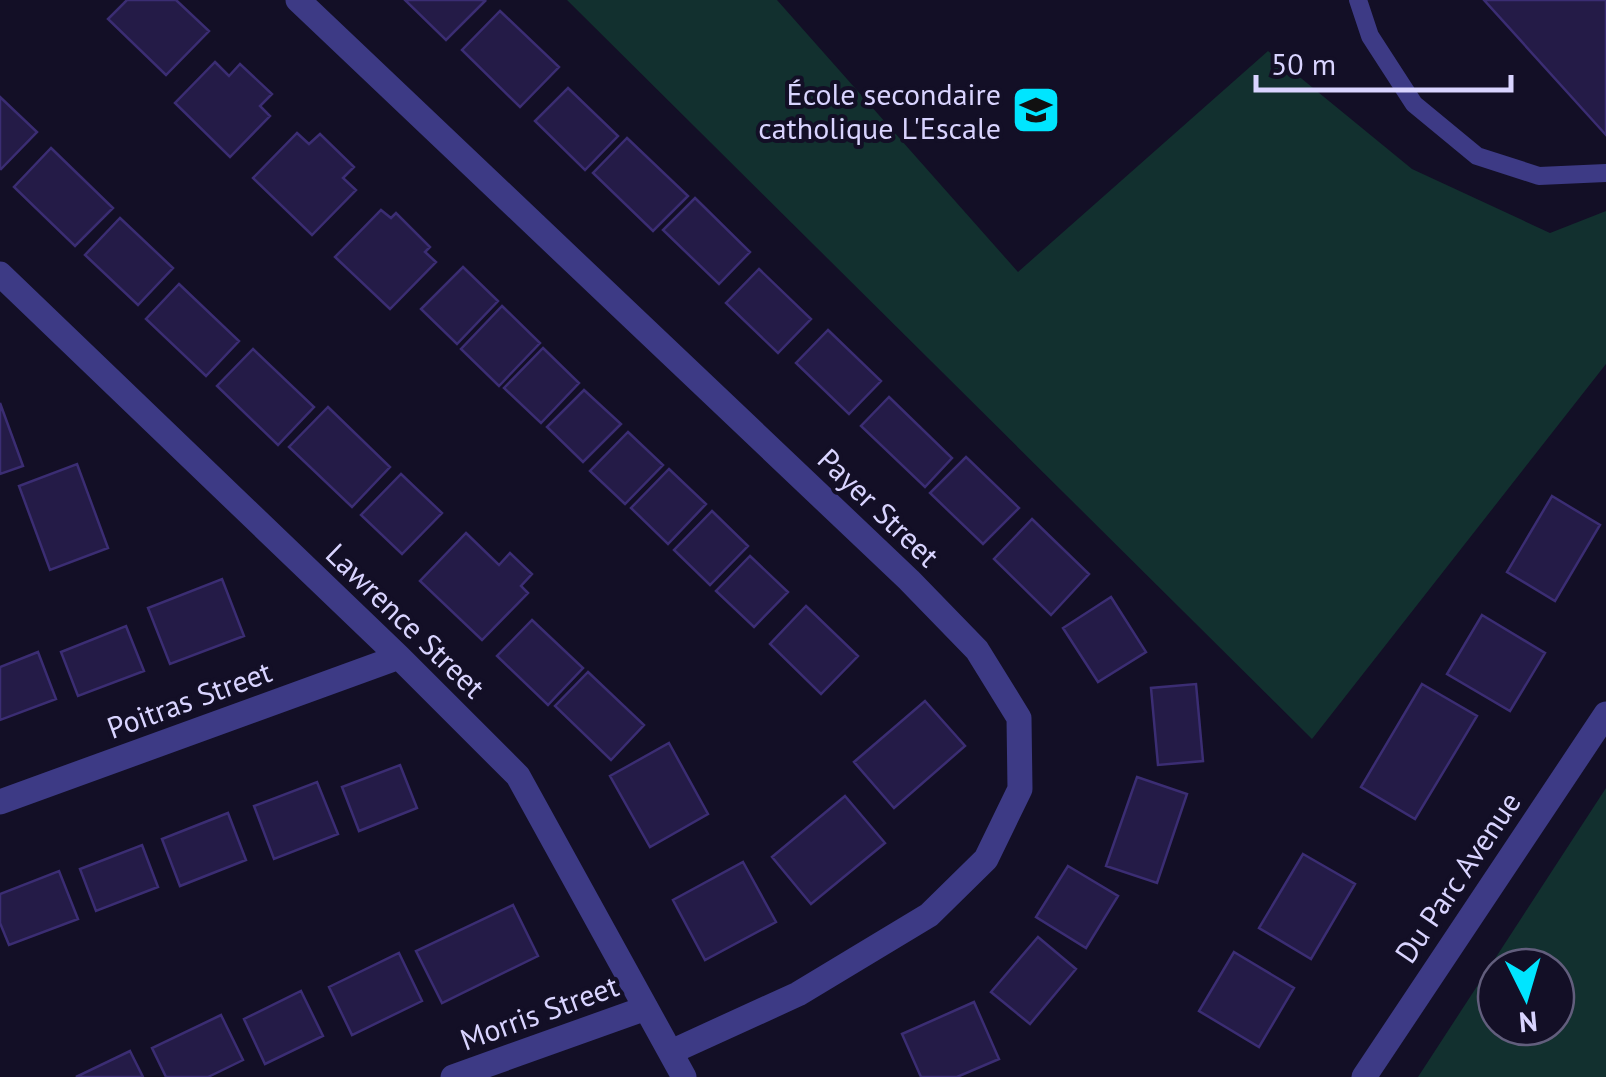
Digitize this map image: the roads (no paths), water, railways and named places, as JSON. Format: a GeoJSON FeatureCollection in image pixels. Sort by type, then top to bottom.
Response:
{"type":"FeatureCollection","features":[{"type":"Feature","properties":{"kind":"street","name":"Payer Street"},"geometry":{"type":"LineString","coordinates":[[298,0],[909,580],[977,650],[1019,718],[1020,789],[986,859],[929,916],[798,994],[671,1052]]}},
{"type":"Feature","properties":{"kind":"street","name":"Lawrence Street"},"geometry":{"type":"LineString","coordinates":[[0,274],[400,657],[518,776],[684,1077]]}},
{"type":"Feature","properties":{"kind":"street","name":"Poitras Street"},"geometry":{"type":"LineString","coordinates":[[0,802],[400,657]]}},
{"type":"Feature","properties":{"kind":"street","name":"Du Parc Avenue"},"geometry":{"type":"LineString","coordinates":[[1364,1077],[1606,714]]}},
{"type":"Feature","properties":{"kind":"street","name":"Morris Street"},"geometry":{"type":"LineString","coordinates":[[454,1077],[646,1008]]}},
{"type":"Feature","properties":{"kind":"lane"},"geometry":{"type":"LineString","coordinates":[[1358,0],[1370,36],[1414,104],[1477,156],[1539,176],[1606,172]]}},
{"type":"Feature","properties":{"kind":"place","name":"École secondaire catholique L'Escale"},"geometry":{"type":"Point","coordinates":[1036,110]}}]}
